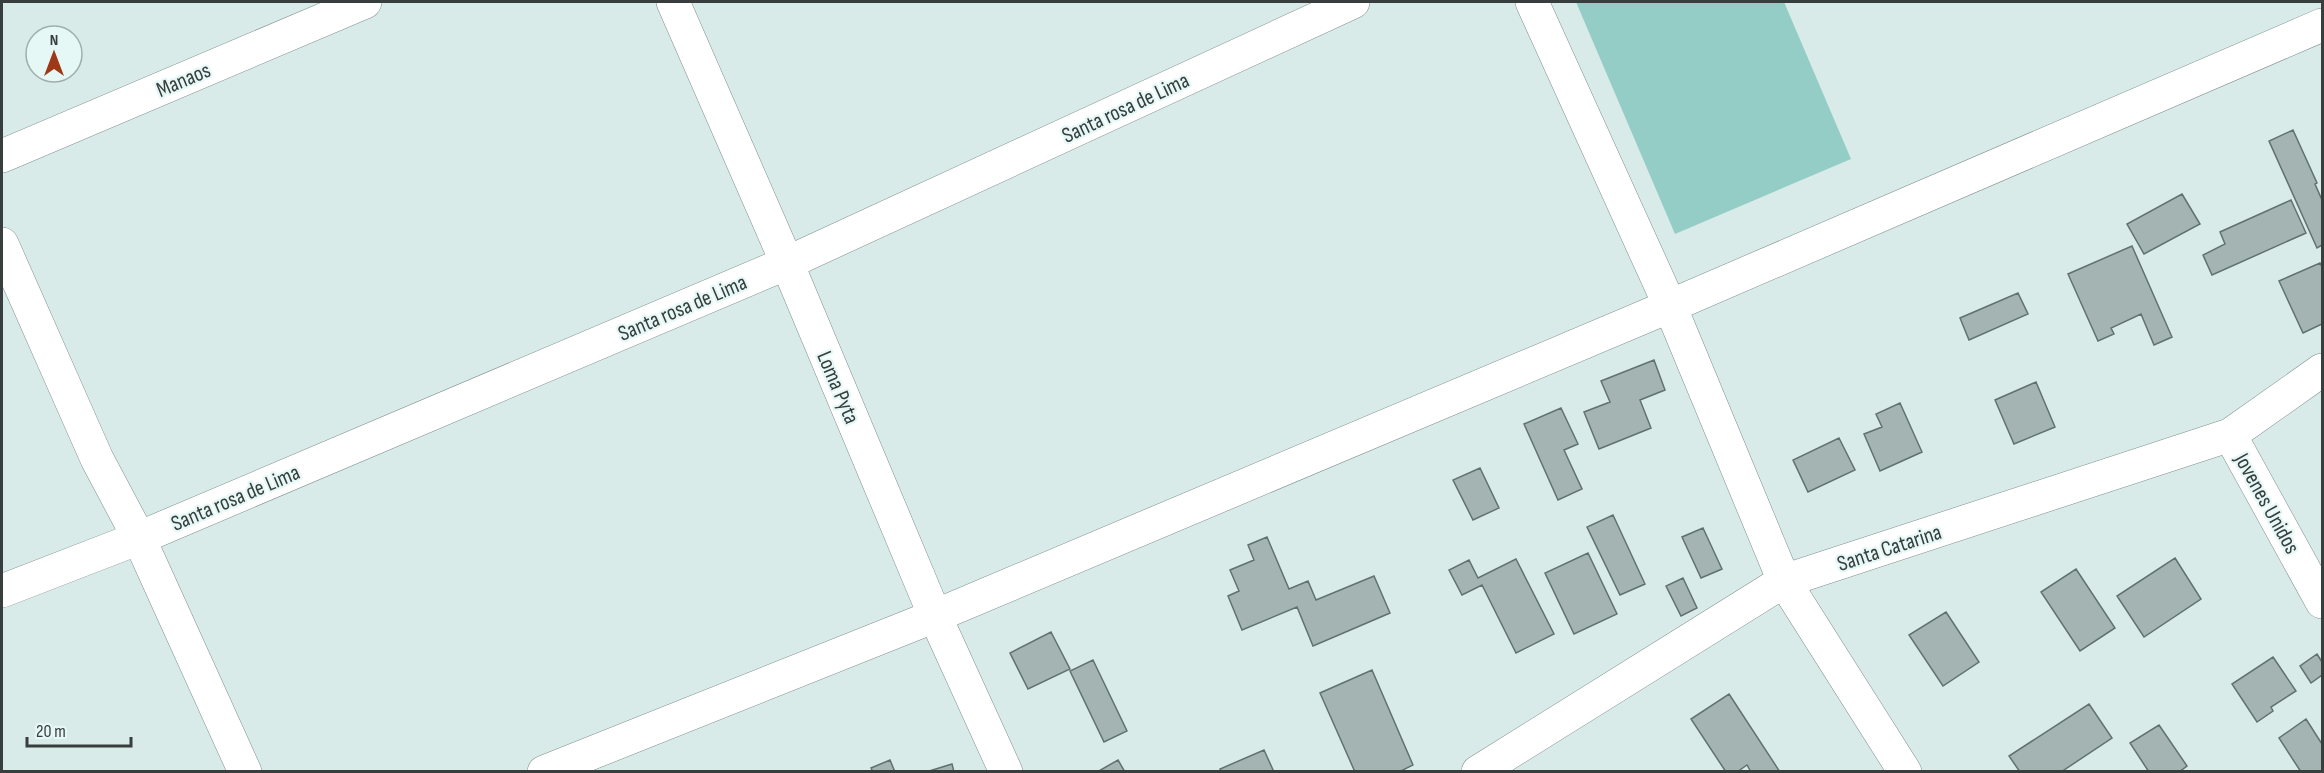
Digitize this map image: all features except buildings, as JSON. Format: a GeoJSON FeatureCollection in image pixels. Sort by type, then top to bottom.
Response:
{"type":"FeatureCollection","features":[{"type":"Feature","properties":{"kind":"street","name":"Manaos"},"geometry":{"type":"LineString","coordinates":[[2,156],[365,2]]}},
{"type":"Feature","properties":{"kind":"street","name":"Loma Pyta"},"geometry":{"type":"LineString","coordinates":[[673,2],[787,263],[935,616],[1006,771]]}},
{"type":"Feature","properties":{"kind":"street","name":"Santa rosa de Lima"},"geometry":{"type":"LineString","coordinates":[[2,591],[139,538],[787,263],[1353,2]]}},
{"type":"Feature","properties":{"kind":"street"},"geometry":{"type":"LineString","coordinates":[[1532,2],[1670,306],[1784,581],[1905,771]]}},
{"type":"Feature","properties":{"kind":"street"},"geometry":{"type":"LineString","coordinates":[[544,771],[935,616],[1670,306],[2322,25]]}},
{"type":"Feature","properties":{"kind":"street"},"geometry":{"type":"LineString","coordinates":[[2,244],[97,459],[139,538],[244,771]]}},
{"type":"Feature","properties":{"kind":"street","name":"Santa Catarina"},"geometry":{"type":"LineString","coordinates":[[1478,771],[1784,581],[2230,435],[2322,370]]}},
{"type":"Feature","properties":{"kind":"street","name":"Jovenes Unidos"},"geometry":{"type":"LineString","coordinates":[[2230,435],[2322,602]]}},
{"type":"Feature","properties":{"kind":"shaded area"},"geometry":{"type":"Polygon","coordinates":[[[1576,2],[1784,2],[1851,159],[1675,234],[1576,2]]]}}]}
